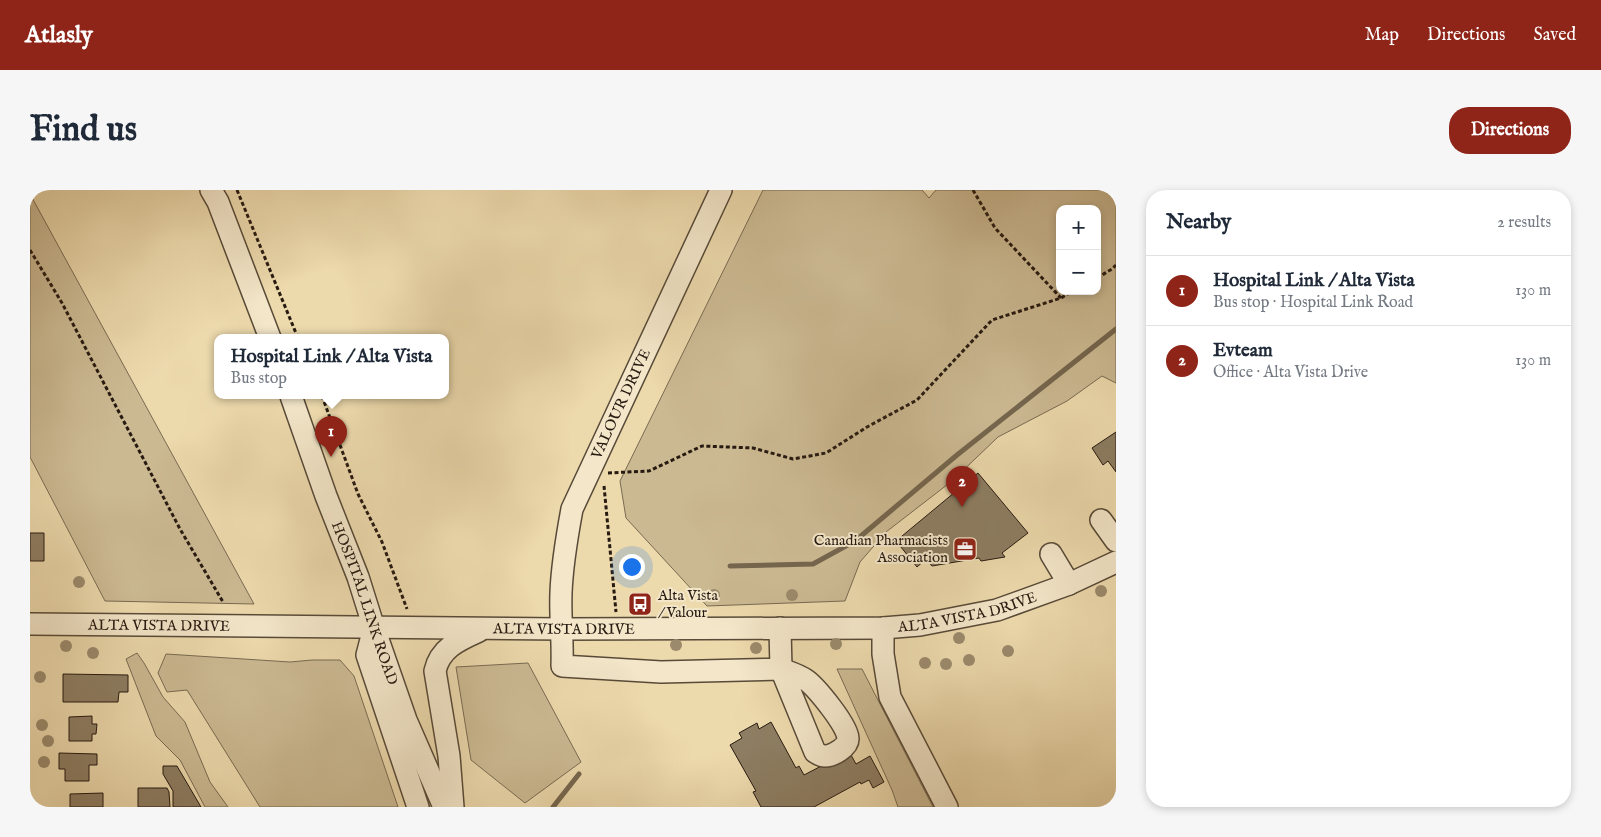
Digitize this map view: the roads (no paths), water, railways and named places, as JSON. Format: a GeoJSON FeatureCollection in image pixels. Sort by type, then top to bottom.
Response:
{"type":"FeatureCollection","features":[{"type":"Feature","properties":{"kind":"street"},"geometry":{"type":"LineString","coordinates":[[212,190],[268,334]]}},
{"type":"Feature","properties":{"kind":"street","name":"VALOUR DRIVE"},"geometry":{"type":"LineString","coordinates":[[721,190],[572,509],[561,592],[562,666],[661,672],[781,670],[780,628]]}},
{"type":"Feature","properties":{"kind":"street","name":"HOSPITAL LINK ROAD"},"geometry":{"type":"LineString","coordinates":[[292,399],[326,496],[358,577],[406,720],[444,807]]}},
{"type":"Feature","properties":{"kind":"street"},"geometry":{"type":"LineString","coordinates":[[1101,520],[1116,541]]}},
{"type":"Feature","properties":{"kind":"street"},"geometry":{"type":"LineString","coordinates":[[1052,554],[1069,584]]}},
{"type":"Feature","properties":{"kind":"street","name":"ALTA VISTA DRIVE"},"geometry":{"type":"LineString","coordinates":[[30,624],[563,629],[883,628],[920,625],[997,610],[1069,584],[1116,562]]}},
{"type":"Feature","properties":{"kind":"street"},"geometry":{"type":"LineString","coordinates":[[374,628],[367,655],[418,807]]}},
{"type":"Feature","properties":{"kind":"street"},"geometry":{"type":"LineString","coordinates":[[453,807],[449,756],[436,672],[439,659],[444,651],[483,628]]}},
{"type":"Feature","properties":{"kind":"street"},"geometry":{"type":"LineString","coordinates":[[883,628],[882,654],[890,697],[947,807]]}},
{"type":"Feature","properties":{"kind":"waterway"},"geometry":{"type":"LineString","coordinates":[[730,566],[813,564],[855,541],[957,455],[1116,329]]}},
{"type":"Feature","properties":{"kind":"waterway"},"geometry":{"type":"LineString","coordinates":[[553,807],[579,774]]}},
{"type":"Feature","properties":{"kind":"place","name":"Hospital Link / Alta Vista"},"geometry":{"type":"Point","coordinates":[331,457]}},
{"type":"Feature","properties":{"kind":"place","name":"Evteam"},"geometry":{"type":"Point","coordinates":[962,507]}},
{"type":"Feature","properties":{"kind":"place","name":"Canadian Pharmacists Association"},"geometry":{"type":"Point","coordinates":[965,549]}},
{"type":"Feature","properties":{"kind":"place","name":"Alta Vista / Valour"},"geometry":{"type":"Point","coordinates":[640,604]}}]}
